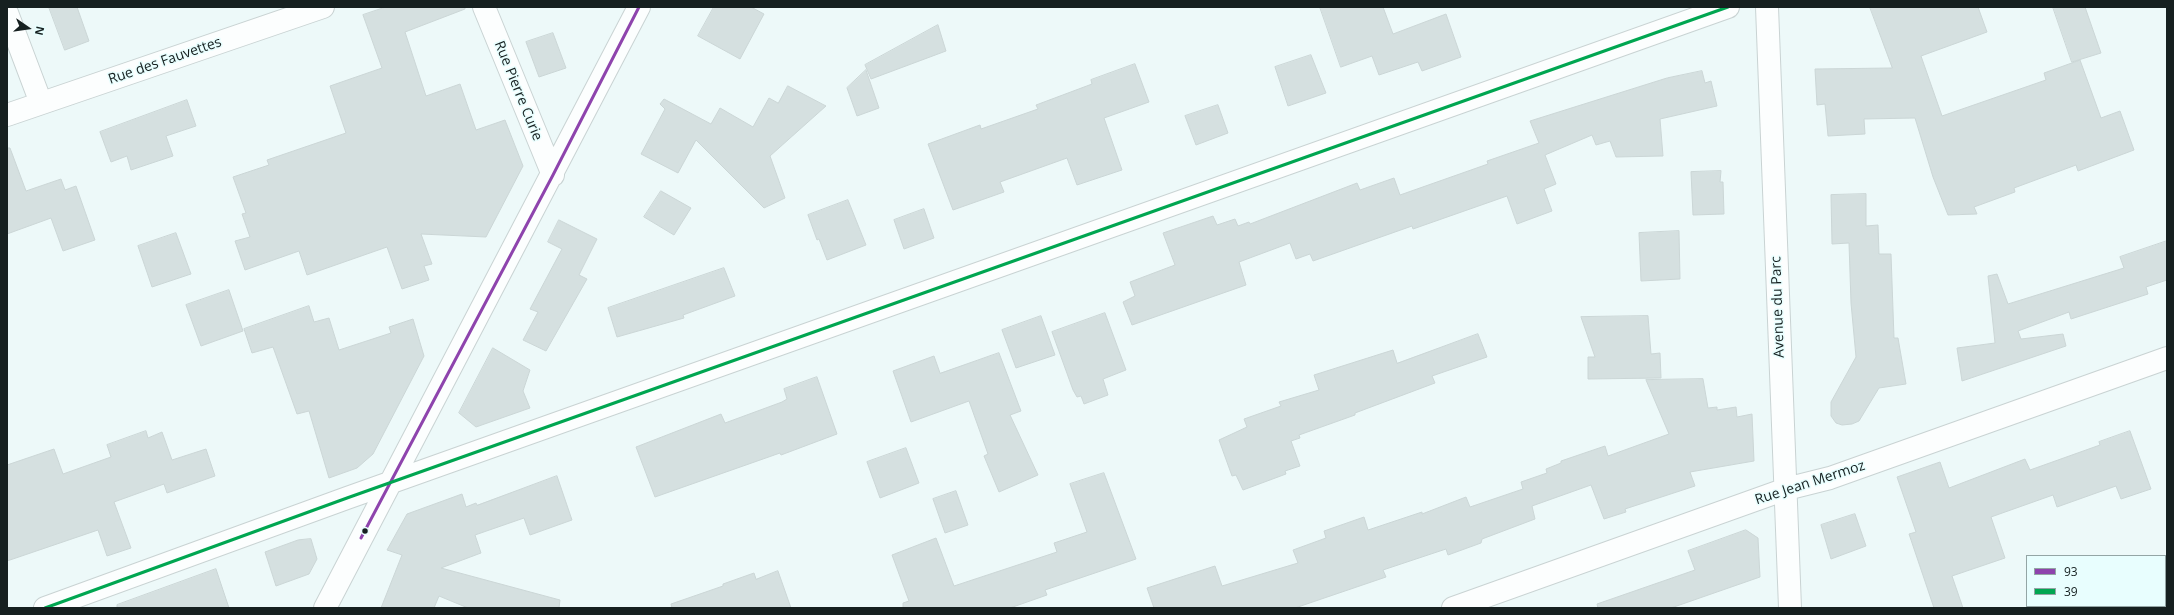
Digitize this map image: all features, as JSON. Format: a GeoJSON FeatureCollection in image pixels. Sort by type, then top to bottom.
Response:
{"type":"FeatureCollection","features":[{"type":"Feature","properties":{"kind":"street","name":"Rue Pierre Curie"},"geometry":{"type":"LineString","coordinates":[[484,7],[553,175]]}},
{"type":"Feature","properties":{"kind":"street"},"geometry":{"type":"LineString","coordinates":[[325,608],[388,484],[553,175],[639,7]]}},
{"type":"Feature","properties":{"kind":"street"},"geometry":{"type":"LineString","coordinates":[[45,608],[388,484],[1728,7]]}},
{"type":"Feature","properties":{"kind":"street","name":"Avenue du Parc"},"geometry":{"type":"LineString","coordinates":[[1767,7],[1790,608]]}},
{"type":"Feature","properties":{"kind":"street","name":"Rue des Fauvettes"},"geometry":{"type":"LineString","coordinates":[[7,115],[318,8]]}},
{"type":"Feature","properties":{"kind":"street"},"geometry":{"type":"LineString","coordinates":[[7,13],[41,103]]}},
{"type":"Feature","properties":{"kind":"street","name":"Rue Jean Mermoz"},"geometry":{"type":"LineString","coordinates":[[1453,608],[1786,489],[1830,478],[2167,358]]}},
{"type":"Feature","properties":{"kind":"building"},"geometry":{"type":"Polygon","coordinates":[[[49,7],[77,7],[89,41],[65,50],[49,7]]]}},
{"type":"Feature","properties":{"kind":"building"},"geometry":{"type":"Polygon","coordinates":[[[386,7],[465,7],[465,9],[405,32],[426,96],[460,84],[476,130],[505,120],[523,166],[486,237],[421,234],[432,264],[424,266],[429,280],[402,289],[387,247],[307,275],[299,251],[245,270],[235,241],[250,237],[242,214],[246,213],[233,177],[269,165],[267,160],[346,133],[330,86],[382,68],[363,15],[386,7]]]}},
{"type":"Feature","properties":{"kind":"building"},"geometry":{"type":"Polygon","coordinates":[[[714,7],[751,7],[764,14],[740,59],[698,36],[714,7]]]}},
{"type":"Feature","properties":{"kind":"building"},"geometry":{"type":"Polygon","coordinates":[[[1320,7],[1383,7],[1393,34],[1446,14],[1461,57],[1422,71],[1418,62],[1379,75],[1372,56],[1341,67],[1320,7]]]}},
{"type":"Feature","properties":{"kind":"building"},"geometry":{"type":"Polygon","coordinates":[[[1870,7],[1978,7],[1987,32],[1921,56],[1942,116],[2046,80],[2044,73],[2080,60],[2101,118],[2120,111],[2134,150],[2078,171],[2076,165],[2014,188],[2015,192],[1974,207],[1977,214],[1948,215],[1933,177],[1915,118],[1864,119],[1865,134],[1828,136],[1825,104],[1817,105],[1815,69],[1892,68],[1870,7]]]}},
{"type":"Feature","properties":{"kind":"building"},"geometry":{"type":"Polygon","coordinates":[[[2053,7],[2085,7],[2101,53],[2072,62],[2053,7]]]}},
{"type":"Feature","properties":{"kind":"building"},"geometry":{"type":"Polygon","coordinates":[[[938,25],[946,51],[871,79],[865,65],[938,25]]]}},
{"type":"Feature","properties":{"kind":"building"},"geometry":{"type":"Polygon","coordinates":[[[553,33],[566,68],[539,77],[526,42],[553,33]]]}},
{"type":"Feature","properties":{"kind":"building"},"geometry":{"type":"Polygon","coordinates":[[[1311,55],[1326,93],[1288,106],[1275,67],[1311,55]]]}},
{"type":"Feature","properties":{"kind":"building"},"geometry":{"type":"Polygon","coordinates":[[[1135,64],[1149,102],[1104,118],[1122,170],[1077,185],[1067,158],[1000,182],[1004,192],[953,210],[928,144],[980,125],[981,129],[1038,109],[1036,105],[1092,84],[1091,80],[1135,64]]]}},
{"type":"Feature","properties":{"kind":"building"},"geometry":{"type":"Polygon","coordinates":[[[866,70],[879,108],[857,116],[847,88],[866,70]]]}},
{"type":"Feature","properties":{"kind":"building"},"geometry":{"type":"Polygon","coordinates":[[[1702,71],[1705,83],[1711,81],[1717,106],[1660,119],[1663,156],[1616,157],[1610,141],[1596,145],[1592,135],[1545,155],[1556,184],[1544,189],[1552,211],[1517,224],[1507,196],[1413,229],[1412,226],[1313,261],[1310,254],[1296,259],[1290,243],[1239,262],[1246,285],[1132,325],[1123,302],[1135,296],[1130,282],[1175,265],[1163,233],[1213,216],[1217,225],[1235,219],[1238,226],[1249,222],[1250,224],[1357,183],[1360,190],[1394,178],[1400,195],[1488,164],[1487,161],[1539,143],[1530,121],[1667,78],[1702,71]]]}},
{"type":"Feature","properties":{"kind":"building"},"geometry":{"type":"Polygon","coordinates":[[[788,86],[826,106],[770,156],[785,198],[764,208],[696,140],[678,173],[641,154],[665,109],[660,104],[664,99],[711,124],[720,108],[753,127],[769,98],[778,103],[788,86]]]}},
{"type":"Feature","properties":{"kind":"building"},"geometry":{"type":"Polygon","coordinates":[[[187,100],[196,126],[166,136],[173,156],[131,170],[127,156],[111,162],[100,132],[187,100]]]}},
{"type":"Feature","properties":{"kind":"building"},"geometry":{"type":"Polygon","coordinates":[[[1218,105],[1228,133],[1196,145],[1185,116],[1218,105]]]}},
{"type":"Feature","properties":{"kind":"building"},"geometry":{"type":"Polygon","coordinates":[[[7,148],[10,148],[26,191],[61,179],[65,190],[76,186],[95,240],[63,251],[51,218],[7,234],[7,148]]]}},
{"type":"Feature","properties":{"kind":"building"},"geometry":{"type":"Polygon","coordinates":[[[1721,171],[1720,182],[1723,182],[1724,214],[1693,215],[1691,172],[1721,171]]]}},
{"type":"Feature","properties":{"kind":"building"},"geometry":{"type":"Polygon","coordinates":[[[661,191],[691,208],[674,235],[644,217],[661,191]]]}},
{"type":"Feature","properties":{"kind":"building"},"geometry":{"type":"Polygon","coordinates":[[[1866,194],[1866,226],[1878,225],[1879,254],[1891,254],[1894,338],[1898,338],[1906,384],[1879,388],[1859,421],[1852,424],[1842,425],[1836,423],[1831,416],[1831,402],[1856,357],[1851,303],[1849,243],[1832,244],[1831,195],[1866,194]]]}},
{"type":"Feature","properties":{"kind":"building"},"geometry":{"type":"Polygon","coordinates":[[[848,200],[866,245],[827,260],[819,239],[817,240],[808,215],[848,200]]]}},
{"type":"Feature","properties":{"kind":"building"},"geometry":{"type":"Polygon","coordinates":[[[924,209],[934,238],[904,249],[894,220],[924,209]]]}},
{"type":"Feature","properties":{"kind":"building"},"geometry":{"type":"Polygon","coordinates":[[[559,220],[597,239],[579,275],[587,279],[546,351],[523,340],[538,312],[530,309],[562,249],[548,242],[559,220]]]}},
{"type":"Feature","properties":{"kind":"building"},"geometry":{"type":"Polygon","coordinates":[[[1679,231],[1680,279],[1641,281],[1639,233],[1679,231]]]}},
{"type":"Feature","properties":{"kind":"building"},"geometry":{"type":"Polygon","coordinates":[[[176,233],[191,274],[152,287],[138,246],[176,233]]]}},
{"type":"Feature","properties":{"kind":"building"},"geometry":{"type":"Polygon","coordinates":[[[2167,241],[2167,280],[2146,287],[2148,294],[2071,319],[2069,312],[2018,331],[2021,339],[2063,334],[2066,346],[1962,381],[1957,348],[1995,343],[1988,276],[1997,274],[2008,304],[2124,268],[2120,257],[2167,241]]]}},
{"type":"Feature","properties":{"kind":"building"},"geometry":{"type":"Polygon","coordinates":[[[724,268],[735,296],[683,315],[684,318],[617,337],[608,308],[724,268]]]}},
{"type":"Feature","properties":{"kind":"building"},"geometry":{"type":"Polygon","coordinates":[[[229,290],[243,331],[201,346],[186,305],[229,290]]]}},
{"type":"Feature","properties":{"kind":"building"},"geometry":{"type":"Polygon","coordinates":[[[309,306],[314,322],[329,318],[339,350],[391,333],[389,327],[413,319],[424,356],[373,454],[357,468],[329,478],[309,411],[297,414],[273,347],[252,353],[244,329],[309,306]]]}},
{"type":"Feature","properties":{"kind":"building"},"geometry":{"type":"Polygon","coordinates":[[[1105,313],[1126,370],[1103,379],[1108,395],[1084,404],[1081,396],[1077,397],[1073,390],[1052,332],[1105,313]]]}},
{"type":"Feature","properties":{"kind":"building"},"geometry":{"type":"Polygon","coordinates":[[[1041,316],[1055,355],[1016,368],[1002,330],[1041,316]]]}},
{"type":"Feature","properties":{"kind":"building"},"geometry":{"type":"Polygon","coordinates":[[[1648,316],[1651,354],[1660,353],[1661,378],[1588,379],[1588,357],[1595,357],[1581,317],[1648,316]]]}},
{"type":"Feature","properties":{"kind":"building"},"geometry":{"type":"Polygon","coordinates":[[[1478,334],[1487,357],[1432,376],[1435,383],[1355,413],[1355,415],[1299,435],[1300,438],[1291,441],[1300,466],[1285,471],[1286,474],[1243,490],[1236,475],[1232,476],[1219,440],[1247,427],[1244,419],[1281,406],[1279,402],[1319,390],[1314,375],[1393,350],[1397,363],[1478,334]]]}},
{"type":"Feature","properties":{"kind":"building"},"geometry":{"type":"Polygon","coordinates":[[[493,348],[530,370],[523,391],[530,408],[476,427],[459,413],[493,348]]]}},
{"type":"Feature","properties":{"kind":"building"},"geometry":{"type":"Polygon","coordinates":[[[999,353],[1021,411],[1010,415],[1038,475],[999,492],[984,456],[988,454],[969,401],[911,422],[893,371],[934,356],[940,373],[999,353]]]}},
{"type":"Feature","properties":{"kind":"building"},"geometry":{"type":"Polygon","coordinates":[[[817,377],[837,434],[781,455],[780,453],[655,497],[636,447],[721,414],[725,423],[782,402],[787,399],[784,389],[817,377]]]}},
{"type":"Feature","properties":{"kind":"building"},"geometry":{"type":"Polygon","coordinates":[[[1703,379],[1708,408],[1717,407],[1717,410],[1736,407],[1737,417],[1752,414],[1754,461],[1690,472],[1695,486],[1625,509],[1626,512],[1604,519],[1591,485],[1532,506],[1535,519],[1482,539],[1481,543],[1448,555],[1446,549],[1383,570],[1386,577],[1295,608],[1154,608],[1147,588],[1215,566],[1222,586],[1298,563],[1293,550],[1326,538],[1324,531],[1364,517],[1368,530],[1422,512],[1422,514],[1466,497],[1470,507],[1523,489],[1521,482],[1547,473],[1546,469],[1561,463],[1561,461],[1605,446],[1608,456],[1669,434],[1646,380],[1703,379]]]}},
{"type":"Feature","properties":{"kind":"building"},"geometry":{"type":"Polygon","coordinates":[[[146,431],[148,438],[162,432],[172,460],[206,449],[215,476],[167,493],[164,484],[114,502],[131,548],[107,556],[98,530],[7,561],[7,465],[54,449],[63,474],[111,457],[107,445],[146,431]]]}},
{"type":"Feature","properties":{"kind":"building"},"geometry":{"type":"Polygon","coordinates":[[[2130,431],[2151,489],[2121,499],[2116,486],[2057,507],[2053,495],[1991,517],[2005,558],[1952,576],[1963,608],[1934,608],[1909,534],[1916,532],[1897,477],[1940,462],[1949,488],[2025,459],[2030,470],[2100,445],[2099,442],[2130,431]]]}},
{"type":"Feature","properties":{"kind":"building"},"geometry":{"type":"Polygon","coordinates":[[[906,448],[919,483],[880,498],[867,462],[906,448]]]}},
{"type":"Feature","properties":{"kind":"building"},"geometry":{"type":"Polygon","coordinates":[[[1104,473],[1136,559],[1045,590],[1047,595],[1010,608],[903,608],[903,603],[909,601],[892,555],[936,538],[954,586],[1057,552],[1054,543],[1087,532],[1070,484],[1104,473]]]}},
{"type":"Feature","properties":{"kind":"building"},"geometry":{"type":"Polygon","coordinates":[[[557,476],[572,520],[530,535],[524,518],[475,535],[481,553],[441,568],[560,600],[559,608],[468,608],[439,596],[434,608],[381,608],[402,555],[387,550],[407,514],[462,494],[466,507],[476,503],[477,505],[557,476]]]}},
{"type":"Feature","properties":{"kind":"building"},"geometry":{"type":"Polygon","coordinates":[[[956,491],[968,525],[945,533],[933,499],[956,491]]]}},
{"type":"Feature","properties":{"kind":"building"},"geometry":{"type":"Polygon","coordinates":[[[1855,514],[1866,546],[1831,559],[1821,525],[1855,514]]]}},
{"type":"Feature","properties":{"kind":"building"},"geometry":{"type":"Polygon","coordinates":[[[1746,530],[1758,538],[1760,577],[1671,608],[1598,608],[1597,604],[1695,570],[1688,551],[1746,530]]]}},
{"type":"Feature","properties":{"kind":"building"},"geometry":{"type":"Polygon","coordinates":[[[311,539],[317,559],[309,574],[276,586],[265,552],[298,540],[311,539]]]}},
{"type":"Feature","properties":{"kind":"building"},"geometry":{"type":"Polygon","coordinates":[[[216,569],[229,608],[117,608],[117,605],[216,569]]]}},
{"type":"Feature","properties":{"kind":"building"},"geometry":{"type":"Polygon","coordinates":[[[778,571],[791,608],[672,608],[671,604],[723,586],[723,584],[754,573],[756,579],[778,571]]]}},
{"type":"Feature","properties":{"kind":"transit line","name":"93"},"geometry":{"type":"LineString","coordinates":[[361,538],[553,175],[639,7]]}},
{"type":"Feature","properties":{"kind":"transit line","name":"39"},"geometry":{"type":"LineString","coordinates":[[45,608],[347,498],[1728,7]]}}]}
